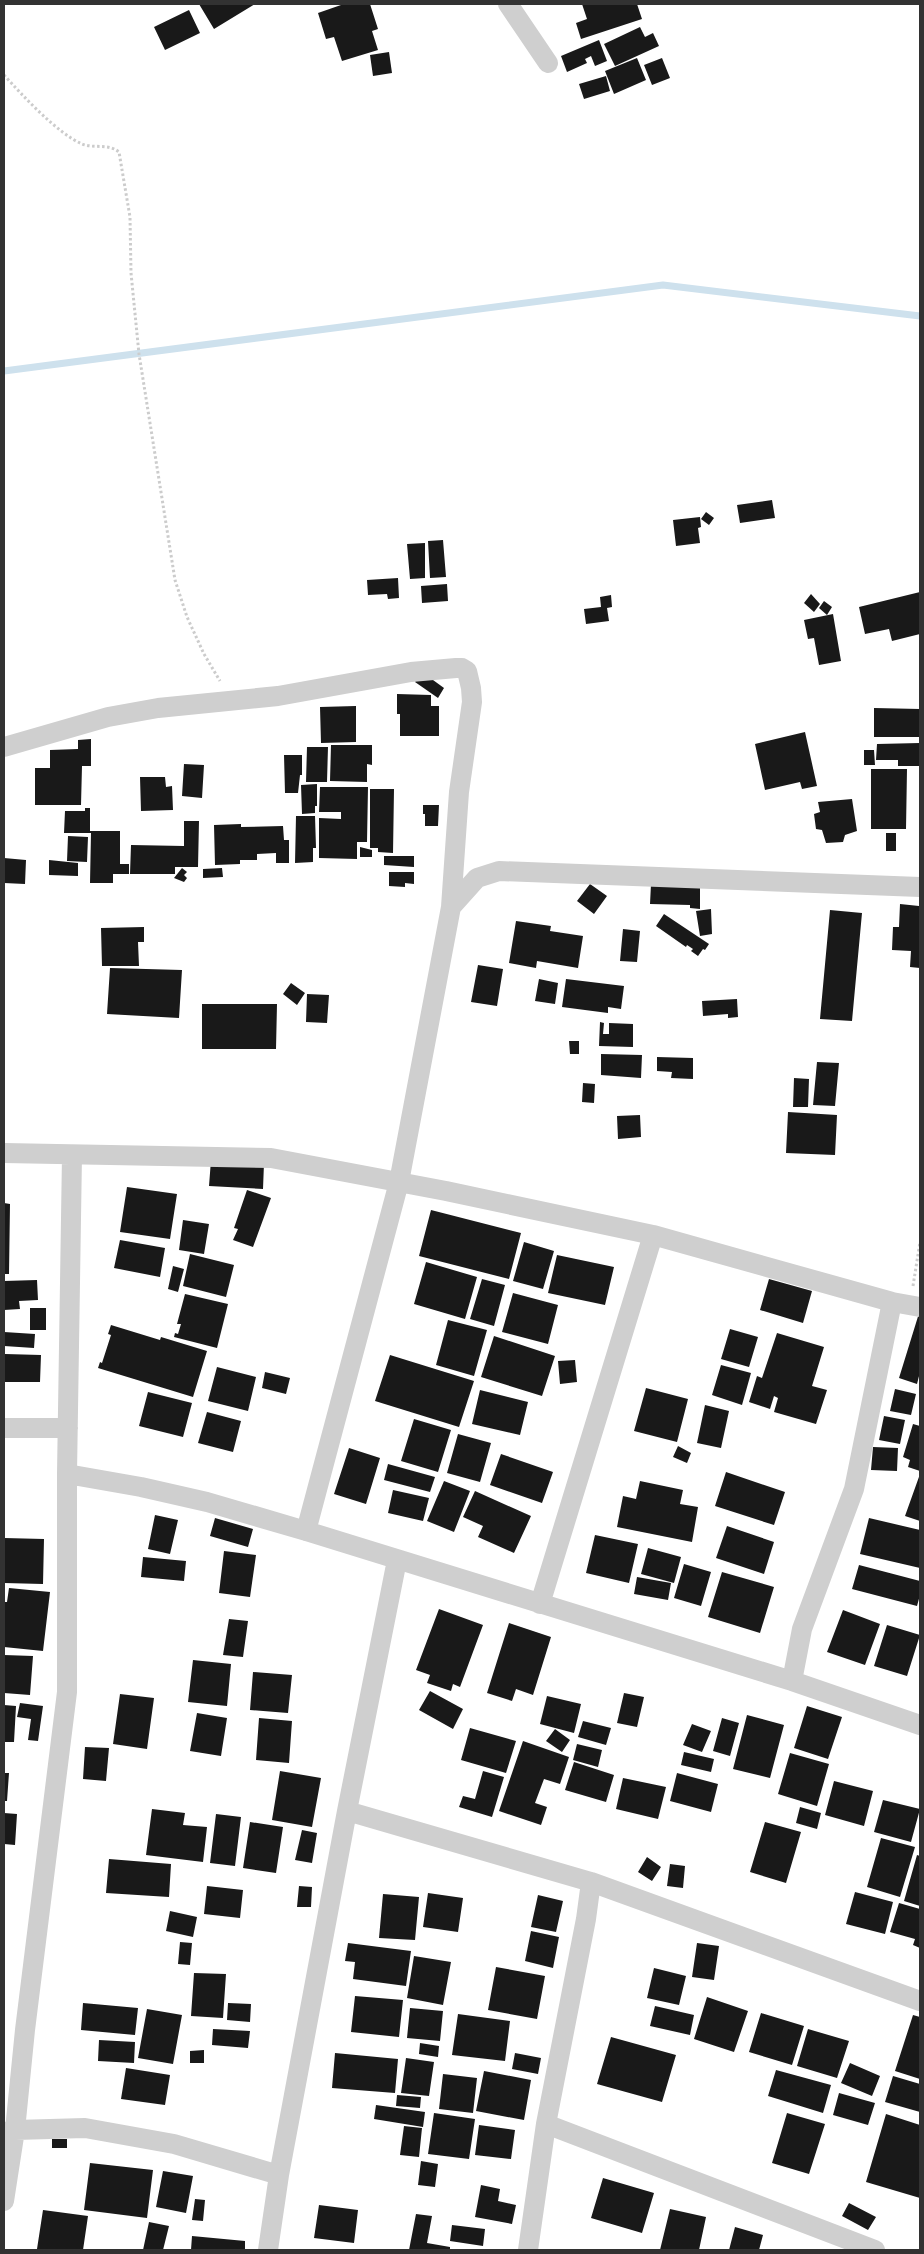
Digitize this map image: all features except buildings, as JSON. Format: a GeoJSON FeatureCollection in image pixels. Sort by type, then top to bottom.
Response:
{"type":"FeatureCollection","features":[{"type":"Feature","properties":{"kind":"street"},"geometry":{"type":"LineString","coordinates":[[508,4],[548,63]]}},
{"type":"Feature","properties":{"kind":"street"},"geometry":{"type":"LineString","coordinates":[[4,747],[108,717],[158,708],[278,696],[411,672],[456,668],[462,668],[467,671],[472,702],[459,792],[451,907],[399,1182],[306,1531]]}},
{"type":"Feature","properties":{"kind":"street"},"geometry":{"type":"LineString","coordinates":[[451,907],[477,878],[499,871],[920,887]]}},
{"type":"Feature","properties":{"kind":"street"},"geometry":{"type":"LineString","coordinates":[[4,1152],[270,1158],[399,1182],[653,1235],[908,1305],[854,1489],[802,1629],[792,1681]]}},
{"type":"Feature","properties":{"kind":"street"},"geometry":{"type":"LineString","coordinates":[[4,2201],[10,2131],[26,2020],[67,1692],[67,1474],[72,1155]]}},
{"type":"Feature","properties":{"kind":"street"},"geometry":{"type":"LineString","coordinates":[[540,1604],[653,1235]]}},
{"type":"Feature","properties":{"kind":"street"},"geometry":{"type":"LineString","coordinates":[[4,1428],[68,1428]]}},
{"type":"Feature","properties":{"kind":"street"},"geometry":{"type":"LineString","coordinates":[[67,1474],[141,1487],[207,1502],[306,1531],[792,1681],[920,1725]]}},
{"type":"Feature","properties":{"kind":"street"},"geometry":{"type":"LineString","coordinates":[[268,2250],[279,2175],[347,1811],[397,1560]]}},
{"type":"Feature","properties":{"kind":"street"},"geometry":{"type":"LineString","coordinates":[[347,1811],[591,1882],[920,2001]]}},
{"type":"Feature","properties":{"kind":"street"},"geometry":{"type":"LineString","coordinates":[[528,2250],[546,2124],[586,1919],[591,1882]]}},
{"type":"Feature","properties":{"kind":"street"},"geometry":{"type":"LineString","coordinates":[[546,2124],[875,2250]]}},
{"type":"Feature","properties":{"kind":"street"},"geometry":{"type":"LineString","coordinates":[[10,2131],[85,2128],[174,2144],[279,2175]]}},
{"type":"Feature","properties":{"kind":"path"},"geometry":{"type":"LineString","coordinates":[[4,75],[63,132],[90,147],[113,147],[119,152],[130,217],[131,273],[140,354],[175,580],[187,617],[204,654],[233,701]]}},
{"type":"Feature","properties":{"kind":"path"},"geometry":{"type":"LineString","coordinates":[[908,1305],[920,1242]]}},
{"type":"Feature","properties":{"kind":"waterway"},"geometry":{"type":"LineString","coordinates":[[4,371],[663,285],[920,316]]}}]}
